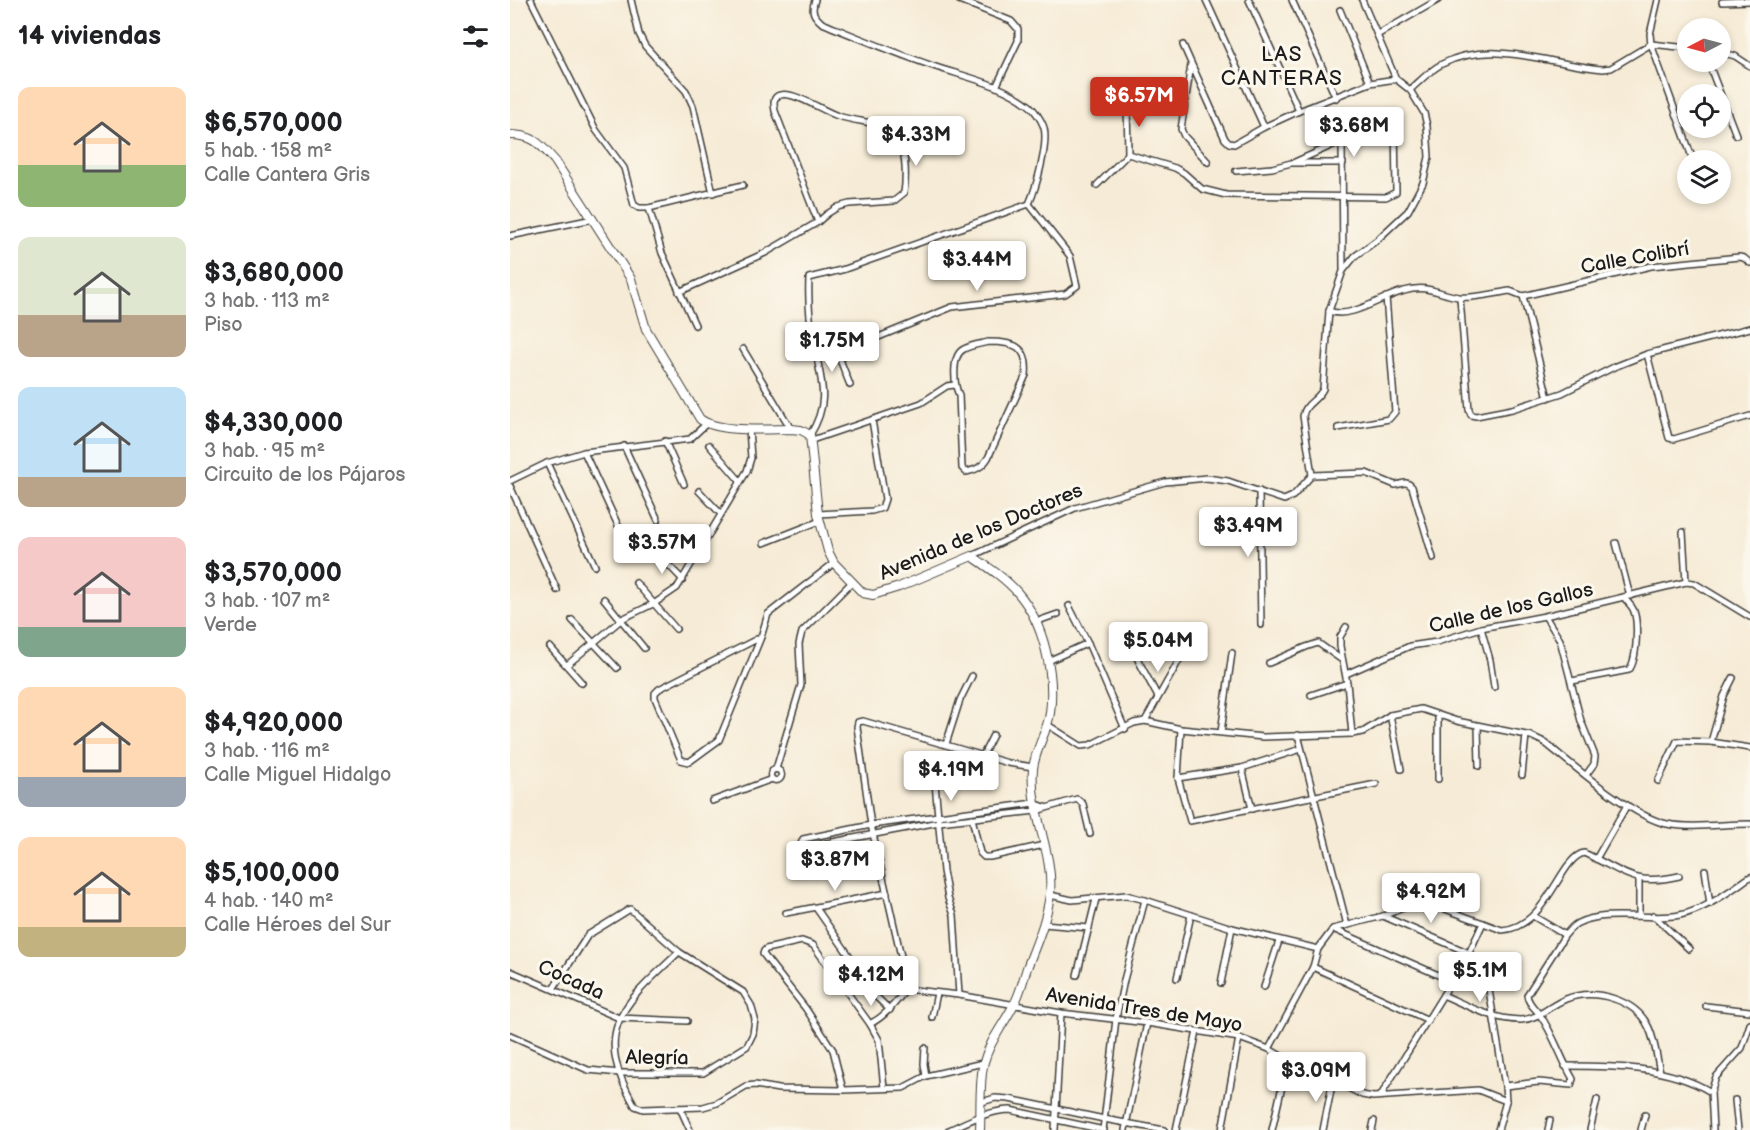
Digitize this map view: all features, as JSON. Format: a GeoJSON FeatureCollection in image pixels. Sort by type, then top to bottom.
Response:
{"type":"FeatureCollection","features":[{"type":"Feature","properties":{"kind":"main road"},"geometry":{"type":"LineString","coordinates":[[510,135],[526,135],[540,143],[555,161],[631,279],[645,329],[700,419],[706,424],[749,429],[801,430],[811,437]]}},
{"type":"Feature","properties":{"kind":"main road","name":"Avenida de los Doctores"},"geometry":{"type":"LineString","coordinates":[[811,437],[819,517],[828,550],[834,563],[863,593],[873,595],[899,587],[972,556]]}},
{"type":"Feature","properties":{"kind":"main road"},"geometry":{"type":"LineString","coordinates":[[972,556],[1013,588],[1028,608],[1048,661],[1051,696],[1048,725],[1036,752],[1033,767],[1035,807],[1050,874],[1050,894],[1044,924],[1014,1005],[996,1032],[983,1063],[981,1130]]}},
{"type":"Feature","properties":{"kind":"street"},"geometry":{"type":"LineString","coordinates":[[531,0],[596,130],[624,168],[634,204],[639,208],[649,208],[743,185]]}},
{"type":"Feature","properties":{"kind":"street"},"geometry":{"type":"LineString","coordinates":[[631,0],[639,34],[645,46],[686,91],[693,106],[713,193]]}},
{"type":"Feature","properties":{"kind":"street"},"geometry":{"type":"LineString","coordinates":[[811,437],[819,422],[823,406],[823,385],[812,331],[809,278],[845,269],[1029,204],[1036,189],[1045,140],[1044,128],[1032,107],[996,87],[921,62],[822,23],[814,17],[812,9],[815,0]]}},
{"type":"Feature","properties":{"kind":"street"},"geometry":{"type":"LineString","coordinates":[[959,0],[1011,21],[1018,29],[1018,41],[996,87]]}},
{"type":"Feature","properties":{"kind":"street"},"geometry":{"type":"LineString","coordinates":[[1206,0],[1264,127]]}},
{"type":"Feature","properties":{"kind":"street"},"geometry":{"type":"LineString","coordinates":[[1249,0],[1299,111]]}},
{"type":"Feature","properties":{"kind":"street"},"geometry":{"type":"LineString","coordinates":[[1292,0],[1336,98]]}},
{"type":"Feature","properties":{"kind":"street"},"geometry":{"type":"LineString","coordinates":[[1342,271],[1355,256],[1377,240],[1408,211],[1423,183],[1429,156],[1427,126],[1420,106],[1410,90],[1396,79],[1362,0]]}},
{"type":"Feature","properties":{"kind":"street"},"geometry":{"type":"LineString","coordinates":[[1377,36],[1438,0]]}},
{"type":"Feature","properties":{"kind":"street"},"geometry":{"type":"LineString","coordinates":[[1650,0],[1658,1],[1650,34],[1651,44],[1689,150]]}},
{"type":"Feature","properties":{"kind":"street"},"geometry":{"type":"LineString","coordinates":[[1722,2],[1750,1]]}},
{"type":"Feature","properties":{"kind":"street"},"geometry":{"type":"LineString","coordinates":[[1340,10],[1370,83]]}},
{"type":"Feature","properties":{"kind":"street"},"geometry":{"type":"LineString","coordinates":[[1410,90],[1442,64],[1461,57],[1497,53],[1603,69],[1611,68],[1651,44],[1677,47]]}},
{"type":"Feature","properties":{"kind":"street"},"geometry":{"type":"LineString","coordinates":[[1183,45],[1225,140],[1234,144],[1299,111],[1370,83],[1396,79]]}},
{"type":"Feature","properties":{"kind":"street"},"geometry":{"type":"LineString","coordinates":[[1731,55],[1749,64]]}},
{"type":"Feature","properties":{"kind":"street"},"geometry":{"type":"LineString","coordinates":[[1192,64],[1181,129],[1184,136],[1208,162]]}},
{"type":"Feature","properties":{"kind":"street"},"geometry":{"type":"LineString","coordinates":[[1712,72],[1736,135]]}},
{"type":"Feature","properties":{"kind":"street"},"geometry":{"type":"LineString","coordinates":[[679,292],[765,253],[818,222],[826,214],[849,204],[885,203],[899,198],[904,193],[906,179],[901,140],[897,131],[838,116],[789,95],[779,95],[775,98],[775,111],[818,222]]}},
{"type":"Feature","properties":{"kind":"street"},"geometry":{"type":"LineString","coordinates":[[1097,185],[1128,154],[1127,102]]}},
{"type":"Feature","properties":{"kind":"street"},"geometry":{"type":"LineString","coordinates":[[1128,154],[1175,168],[1202,189],[1212,193],[1386,197],[1396,192],[1395,120]]}},
{"type":"Feature","properties":{"kind":"street"},"geometry":{"type":"LineString","coordinates":[[1236,171],[1272,168],[1291,163],[1342,141],[1346,135],[1362,129]]}},
{"type":"Feature","properties":{"kind":"street"},"geometry":{"type":"LineString","coordinates":[[1342,141],[1342,271],[1329,311],[1323,389],[1316,400],[1308,404],[1303,416],[1312,475],[1358,472],[1395,485],[1409,483],[1433,558]]}},
{"type":"Feature","properties":{"kind":"street"},"geometry":{"type":"LineString","coordinates":[[1291,163],[1343,163]]}},
{"type":"Feature","properties":{"kind":"street"},"geometry":{"type":"LineString","coordinates":[[817,358],[864,343],[952,307],[1065,294],[1077,286],[1070,256],[1029,204]]}},
{"type":"Feature","properties":{"kind":"street"},"geometry":{"type":"LineString","coordinates":[[649,208],[659,243],[695,325]]}},
{"type":"Feature","properties":{"kind":"street"},"geometry":{"type":"LineString","coordinates":[[510,236],[593,219]]}},
{"type":"Feature","properties":{"kind":"street","name":"Calle Colibrí"},"geometry":{"type":"LineString","coordinates":[[1460,297],[1510,291],[1523,296],[1651,266],[1739,257],[1750,263]]}},
{"type":"Feature","properties":{"kind":"street"},"geometry":{"type":"LineString","coordinates":[[1329,311],[1342,314],[1402,291],[1417,288],[1433,289],[1460,297],[1469,410],[1471,415],[1476,416],[1512,409],[1562,393],[1614,367],[1647,354],[1750,328]]}},
{"type":"Feature","properties":{"kind":"street"},"geometry":{"type":"LineString","coordinates":[[1523,296],[1548,398]]}},
{"type":"Feature","properties":{"kind":"street"},"geometry":{"type":"LineString","coordinates":[[1338,428],[1389,419],[1395,412],[1386,297]]}},
{"type":"Feature","properties":{"kind":"street"},"geometry":{"type":"LineString","coordinates":[[988,342],[1008,342],[1021,351],[1025,360],[1026,375],[988,458],[983,465],[966,472],[962,468],[959,395],[954,385],[956,358],[958,352],[964,349],[988,342]]}},
{"type":"Feature","properties":{"kind":"street"},"geometry":{"type":"LineString","coordinates":[[744,349],[791,429]]}},
{"type":"Feature","properties":{"kind":"street"},"geometry":{"type":"LineString","coordinates":[[837,352],[850,385]]}},
{"type":"Feature","properties":{"kind":"street"},"geometry":{"type":"LineString","coordinates":[[1647,354],[1669,438],[1674,439],[1750,416]]}},
{"type":"Feature","properties":{"kind":"street"},"geometry":{"type":"LineString","coordinates":[[811,437],[921,403],[947,386],[954,385]]}},
{"type":"Feature","properties":{"kind":"street"},"geometry":{"type":"LineString","coordinates":[[764,543],[819,517],[882,508],[885,500],[872,420]]}},
{"type":"Feature","properties":{"kind":"street"},"geometry":{"type":"LineString","coordinates":[[557,590],[510,483],[547,463],[584,452],[690,438],[706,424]]}},
{"type":"Feature","properties":{"kind":"street"},"geometry":{"type":"LineString","coordinates":[[567,665],[622,619],[655,603],[677,588],[747,471],[751,458],[749,429]]}},
{"type":"Feature","properties":{"kind":"street"},"geometry":{"type":"LineString","coordinates":[[665,441],[684,484]]}},
{"type":"Feature","properties":{"kind":"street"},"geometry":{"type":"LineString","coordinates":[[709,445],[741,481]]}},
{"type":"Feature","properties":{"kind":"street"},"geometry":{"type":"LineString","coordinates":[[624,446],[658,520]]}},
{"type":"Feature","properties":{"kind":"street"},"geometry":{"type":"LineString","coordinates":[[584,452],[629,549]]}},
{"type":"Feature","properties":{"kind":"street"},"geometry":{"type":"LineString","coordinates":[[547,463],[595,566]]}},
{"type":"Feature","properties":{"kind":"street","name":"Avenida de los Doctores"},"geometry":{"type":"LineString","coordinates":[[972,556],[1075,508],[1165,482],[1207,478],[1228,481],[1284,500],[1293,496],[1312,475]]}},
{"type":"Feature","properties":{"kind":"street"},"geometry":{"type":"LineString","coordinates":[[699,491],[721,514]]}},
{"type":"Feature","properties":{"kind":"street"},"geometry":{"type":"LineString","coordinates":[[1259,492],[1261,625]]}},
{"type":"Feature","properties":{"kind":"street"},"geometry":{"type":"LineString","coordinates":[[684,528],[702,547]]}},
{"type":"Feature","properties":{"kind":"street"},"geometry":{"type":"LineString","coordinates":[[1683,532],[1686,582],[1694,583],[1750,617]]}},
{"type":"Feature","properties":{"kind":"street"},"geometry":{"type":"LineString","coordinates":[[1572,681],[1629,670],[1634,664],[1635,621],[1627,596],[1616,543]]}},
{"type":"Feature","properties":{"kind":"street"},"geometry":{"type":"LineString","coordinates":[[658,554],[683,580]]}},
{"type":"Feature","properties":{"kind":"street"},"geometry":{"type":"LineString","coordinates":[[761,638],[659,688],[655,693],[655,698],[681,760],[685,763],[719,741],[761,638],[768,614],[834,563]]}},
{"type":"Feature","properties":{"kind":"street"},"geometry":{"type":"LineString","coordinates":[[712,801],[772,779],[774,781],[781,779],[782,773],[777,769],[801,685],[799,644],[802,632],[852,582]]}},
{"type":"Feature","properties":{"kind":"street","name":"Calle de los Gallos"},"geometry":{"type":"LineString","coordinates":[[1346,674],[1410,646],[1437,642],[1480,628],[1545,616],[1686,582]]}},
{"type":"Feature","properties":{"kind":"street"},"geometry":{"type":"LineString","coordinates":[[636,583],[676,629]]}},
{"type":"Feature","properties":{"kind":"street"},"geometry":{"type":"LineString","coordinates":[[603,599],[644,648]]}},
{"type":"Feature","properties":{"kind":"street"},"geometry":{"type":"LineString","coordinates":[[1069,606],[1088,643],[1125,729]]}},
{"type":"Feature","properties":{"kind":"street"},"geometry":{"type":"LineString","coordinates":[[1035,622],[1058,614]]}},
{"type":"Feature","properties":{"kind":"street"},"geometry":{"type":"LineString","coordinates":[[1545,616],[1560,640],[1581,722],[1595,756],[1594,764],[1586,775]]}},
{"type":"Feature","properties":{"kind":"street"},"geometry":{"type":"LineString","coordinates":[[572,620],[617,668]]}},
{"type":"Feature","properties":{"kind":"street"},"geometry":{"type":"LineString","coordinates":[[1346,627],[1340,637],[1340,646],[1346,674],[1352,734]]}},
{"type":"Feature","properties":{"kind":"street"},"geometry":{"type":"LineString","coordinates":[[1480,628],[1490,660],[1494,687]]}},
{"type":"Feature","properties":{"kind":"street"},"geometry":{"type":"LineString","coordinates":[[1145,721],[1191,639]]}},
{"type":"Feature","properties":{"kind":"street"},"geometry":{"type":"LineString","coordinates":[[1048,661],[1088,643]]}},
{"type":"Feature","properties":{"kind":"street"},"geometry":{"type":"LineString","coordinates":[[1269,663],[1318,643],[1343,661]]}},
{"type":"Feature","properties":{"kind":"street"},"geometry":{"type":"LineString","coordinates":[[550,647],[582,683]]}},
{"type":"Feature","properties":{"kind":"street"},"geometry":{"type":"LineString","coordinates":[[1221,732],[1232,653]]}},
{"type":"Feature","properties":{"kind":"street"},"geometry":{"type":"LineString","coordinates":[[1138,660],[1158,697]]}},
{"type":"Feature","properties":{"kind":"street"},"geometry":{"type":"LineString","coordinates":[[946,744],[960,700],[972,675]]}},
{"type":"Feature","properties":{"kind":"street"},"geometry":{"type":"LineString","coordinates":[[1710,742],[1724,696],[1733,678]]}},
{"type":"Feature","properties":{"kind":"street"},"geometry":{"type":"LineString","coordinates":[[1311,695],[1347,683]]}},
{"type":"Feature","properties":{"kind":"street"},"geometry":{"type":"LineString","coordinates":[[1048,725],[1081,746],[1090,745],[1134,723],[1145,721],[1181,729],[1263,737],[1352,734],[1363,732],[1390,716],[1421,710],[1478,726],[1526,735],[1544,742],[1627,805],[1664,824],[1750,824]]}},
{"type":"Feature","properties":{"kind":"street"},"geometry":{"type":"LineString","coordinates":[[1438,715],[1438,779]]}},
{"type":"Feature","properties":{"kind":"street"},"geometry":{"type":"LineString","coordinates":[[1390,716],[1401,769]]}},
{"type":"Feature","properties":{"kind":"street"},"geometry":{"type":"LineString","coordinates":[[870,1024],[890,1010],[908,987],[871,825],[858,722],[863,721],[946,744],[1008,764],[1033,767]]}},
{"type":"Feature","properties":{"kind":"street"},"geometry":{"type":"LineString","coordinates":[[1478,726],[1479,766]]}},
{"type":"Feature","properties":{"kind":"street"},"geometry":{"type":"LineString","coordinates":[[1181,729],[1178,778],[1190,820],[1376,784]]}},
{"type":"Feature","properties":{"kind":"street"},"geometry":{"type":"LineString","coordinates":[[983,755],[993,735]]}},
{"type":"Feature","properties":{"kind":"street"},"geometry":{"type":"LineString","coordinates":[[1298,735],[1347,925]]}},
{"type":"Feature","properties":{"kind":"street"},"geometry":{"type":"LineString","coordinates":[[1522,775],[1526,735]]}},
{"type":"Feature","properties":{"kind":"street"},"geometry":{"type":"LineString","coordinates":[[1658,781],[1677,741],[1710,742],[1750,748]]}},
{"type":"Feature","properties":{"kind":"street"},"geometry":{"type":"LineString","coordinates":[[1178,778],[1242,768],[1301,749]]}},
{"type":"Feature","properties":{"kind":"street"},"geometry":{"type":"LineString","coordinates":[[1242,768],[1252,809]]}},
{"type":"Feature","properties":{"kind":"street"},"geometry":{"type":"LineString","coordinates":[[935,783],[943,871],[954,915],[959,995]]}},
{"type":"Feature","properties":{"kind":"street"},"geometry":{"type":"LineString","coordinates":[[1035,807],[806,847],[801,844],[803,839],[871,825],[937,816],[1035,807],[1045,807],[1077,800],[1081,801],[1090,834]]}},
{"type":"Feature","properties":{"kind":"street"},"geometry":{"type":"LineString","coordinates":[[1596,859],[1627,805]]}},
{"type":"Feature","properties":{"kind":"street"},"geometry":{"type":"LineString","coordinates":[[972,818],[980,853],[984,857],[1044,845]]}},
{"type":"Feature","properties":{"kind":"street"},"geometry":{"type":"LineString","coordinates":[[1269,1049],[1313,967],[1318,949],[1333,929],[1383,916],[1418,902],[1425,902],[1502,930],[1513,930],[1533,916],[1574,857],[1584,853],[1639,880],[1660,880],[1679,876]]}},
{"type":"Feature","properties":{"kind":"street"},"geometry":{"type":"LineString","coordinates":[[1705,870],[1710,904]]}},
{"type":"Feature","properties":{"kind":"street"},"geometry":{"type":"LineString","coordinates":[[1505,1086],[1539,1082],[1571,1085],[1573,1079],[1540,1015],[1528,1001],[1527,996],[1564,935],[1578,923],[1595,918],[1677,915],[1710,904],[1750,877]]}},
{"type":"Feature","properties":{"kind":"street"},"geometry":{"type":"LineString","coordinates":[[1639,880],[1639,915]]}},
{"type":"Feature","properties":{"kind":"street"},"geometry":{"type":"LineString","coordinates":[[786,914],[887,893]]}},
{"type":"Feature","properties":{"kind":"street"},"geometry":{"type":"LineString","coordinates":[[1050,894],[1072,900],[1126,895],[1232,928],[1318,949]]}},
{"type":"Feature","properties":{"kind":"street"},"geometry":{"type":"LineString","coordinates":[[1077,975],[1096,899]]}},
{"type":"Feature","properties":{"kind":"street"},"geometry":{"type":"LineString","coordinates":[[949,1130],[981,1115],[1010,1110],[1103,1130],[1116,1019],[1145,900]]}},
{"type":"Feature","properties":{"kind":"street"},"geometry":{"type":"LineString","coordinates":[[816,908],[858,968]]}},
{"type":"Feature","properties":{"kind":"street","name":"Alegría"},"geometry":{"type":"LineString","coordinates":[[510,1035],[588,1070],[620,1073],[703,1073],[747,1046],[753,1034],[755,1018],[752,1005],[743,992],[679,952],[630,909],[588,935],[553,988]]}},
{"type":"Feature","properties":{"kind":"street"},"geometry":{"type":"LineString","coordinates":[[1177,978],[1191,915]]}},
{"type":"Feature","properties":{"kind":"street"},"geometry":{"type":"LineString","coordinates":[[1653,915],[1689,949]]}},
{"type":"Feature","properties":{"kind":"street"},"geometry":{"type":"LineString","coordinates":[[1383,916],[1469,953]]}},
{"type":"Feature","properties":{"kind":"street"},"geometry":{"type":"LineString","coordinates":[[1533,916],[1564,935]]}},
{"type":"Feature","properties":{"kind":"street"},"geometry":{"type":"LineString","coordinates":[[1381,1095],[1469,953],[1483,923]]}},
{"type":"Feature","properties":{"kind":"street"},"geometry":{"type":"LineString","coordinates":[[1044,924],[1089,928]]}},
{"type":"Feature","properties":{"kind":"street"},"geometry":{"type":"LineString","coordinates":[[1221,982],[1232,928]]}},
{"type":"Feature","properties":{"kind":"street"},"geometry":{"type":"LineString","coordinates":[[1333,929],[1452,981]]}},
{"type":"Feature","properties":{"kind":"street"},"geometry":{"type":"LineString","coordinates":[[843,1090],[833,1050],[764,951],[802,941],[813,945],[879,1040],[884,1089]]}},
{"type":"Feature","properties":{"kind":"street"},"geometry":{"type":"LineString","coordinates":[[1264,987],[1279,941]]}},
{"type":"Feature","properties":{"kind":"street"},"geometry":{"type":"LineString","coordinates":[[679,952],[634,995],[619,1018],[615,1035],[615,1054],[620,1073],[635,1106],[643,1109],[703,1107],[717,1103],[746,1086],[755,1085],[779,1089],[903,1088],[926,1077],[983,1063]]}},
{"type":"Feature","properties":{"kind":"street"},"geometry":{"type":"LineString","coordinates":[[1313,967],[1428,1020]]}},
{"type":"Feature","properties":{"kind":"street","name":"Cocada"},"geometry":{"type":"LineString","coordinates":[[510,972],[553,988],[619,1018]]}},
{"type":"Feature","properties":{"kind":"street"},"geometry":{"type":"LineString","coordinates":[[1488,984],[1505,1086],[1506,1101],[1498,1130]]}},
{"type":"Feature","properties":{"kind":"street","name":"Avenida Tres de Mayo"},"geometry":{"type":"LineString","coordinates":[[908,987],[914,990],[1239,1038],[1269,1049],[1362,1095],[1373,1097],[1478,1090],[1506,1101]]}},
{"type":"Feature","properties":{"kind":"street"},"geometry":{"type":"LineString","coordinates":[[867,988],[890,1010]]}},
{"type":"Feature","properties":{"kind":"street"},"geometry":{"type":"LineString","coordinates":[[932,1017],[937,993]]}},
{"type":"Feature","properties":{"kind":"street"},"geometry":{"type":"LineString","coordinates":[[1443,996],[1494,1017],[1522,1020],[1540,1015],[1562,1000],[1575,996],[1594,995],[1623,1002],[1639,1012],[1649,1028],[1660,1072]]}},
{"type":"Feature","properties":{"kind":"street"},"geometry":{"type":"LineString","coordinates":[[1706,1006],[1750,1011]]}},
{"type":"Feature","properties":{"kind":"street"},"geometry":{"type":"LineString","coordinates":[[1055,1130],[1061,1012]]}},
{"type":"Feature","properties":{"kind":"street"},"geometry":{"type":"LineString","coordinates":[[619,1018],[687,1022]]}},
{"type":"Feature","properties":{"kind":"street"},"geometry":{"type":"LineString","coordinates":[[1127,1128],[1147,1023]]}},
{"type":"Feature","properties":{"kind":"street"},"geometry":{"type":"LineString","coordinates":[[1713,1130],[1711,1092],[1716,1077],[1742,1048],[1750,1024]]}},
{"type":"Feature","properties":{"kind":"street"},"geometry":{"type":"LineString","coordinates":[[1176,1130],[1197,1031]]}},
{"type":"Feature","properties":{"kind":"street"},"geometry":{"type":"LineString","coordinates":[[1222,1130],[1239,1038]]}},
{"type":"Feature","properties":{"kind":"street"},"geometry":{"type":"LineString","coordinates":[[925,1047],[926,1077]]}},
{"type":"Feature","properties":{"kind":"street"},"geometry":{"type":"LineString","coordinates":[[1272,1130],[1288,1060]]}},
{"type":"Feature","properties":{"kind":"street"},"geometry":{"type":"LineString","coordinates":[[1565,1066],[1607,1066],[1660,1072],[1701,1086],[1711,1092]]}},
{"type":"Feature","properties":{"kind":"street"},"geometry":{"type":"LineString","coordinates":[[1323,1130],[1333,1080]]}},
{"type":"Feature","properties":{"kind":"street"},"geometry":{"type":"LineString","coordinates":[[982,1102],[995,1098],[1009,1099],[1104,1119],[1127,1128],[1135,1125],[1164,1130]]}},
{"type":"Feature","properties":{"kind":"street"},"geometry":{"type":"LineString","coordinates":[[1590,1130],[1597,1100]]}},
{"type":"Feature","properties":{"kind":"street"},"geometry":{"type":"LineString","coordinates":[[1735,1100],[1738,1130]]}},
{"type":"Feature","properties":{"kind":"street"},"geometry":{"type":"LineString","coordinates":[[680,1108],[690,1130]]}},
{"type":"Feature","properties":{"kind":"street"},"geometry":{"type":"LineString","coordinates":[[1641,1130],[1645,1115]]}},
{"type":"Feature","properties":{"kind":"street"},"geometry":{"type":"LineString","coordinates":[[1372,1130],[1374,1120]]}},
{"type":"Feature","properties":{"kind":"street"},"geometry":{"type":"LineString","coordinates":[[1548,1130],[1550,1120]]}},
{"type":"Feature","properties":{"kind":"district","name":"LAS CANTERAS"},"geometry":{"type":"Point","coordinates":[1282,66]}}]}
